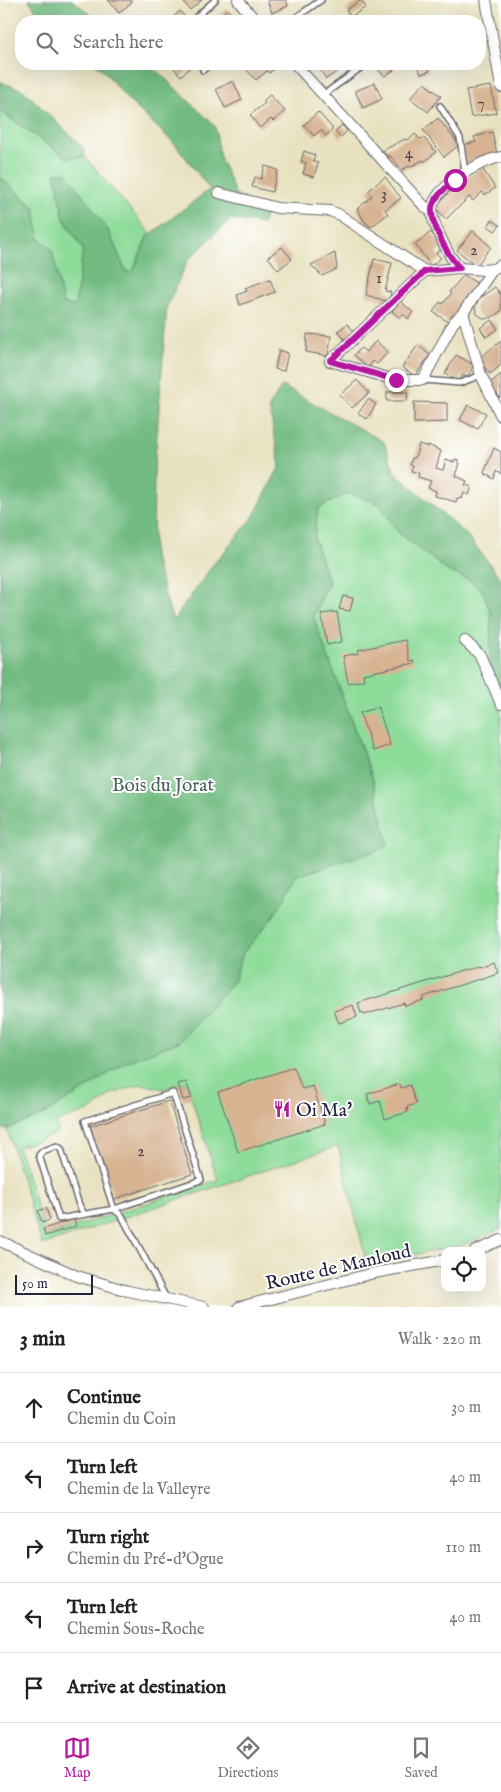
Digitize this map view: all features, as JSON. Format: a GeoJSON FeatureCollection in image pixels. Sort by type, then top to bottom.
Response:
{"type":"FeatureCollection","features":[{"type":"Feature","properties":{"kind":"street"},"geometry":{"type":"LineString","coordinates":[[238,0],[251,15]]}},
{"type":"Feature","properties":{"kind":"street"},"geometry":{"type":"LineString","coordinates":[[486,0],[501,88]]}},
{"type":"Feature","properties":{"kind":"street"},"geometry":{"type":"LineString","coordinates":[[300,70],[424,206],[432,212]]}},
{"type":"Feature","properties":{"kind":"street"},"geometry":{"type":"LineString","coordinates":[[460,268],[451,258],[433,221],[433,204],[465,172],[501,157]]}},
{"type":"Feature","properties":{"kind":"street"},"geometry":{"type":"LineString","coordinates":[[219,193],[277,208],[330,211],[338,214],[425,271],[460,268],[484,270],[497,267]]}},
{"type":"Feature","properties":{"kind":"street"},"geometry":{"type":"LineString","coordinates":[[425,271],[330,361],[396,380],[423,380],[452,323],[463,313],[497,267]]}},
{"type":"Feature","properties":{"kind":"street"},"geometry":{"type":"LineString","coordinates":[[463,313],[481,375],[501,416]]}},
{"type":"Feature","properties":{"kind":"street"},"geometry":{"type":"LineString","coordinates":[[465,641],[480,655],[501,704]]}},
{"type":"Feature","properties":{"kind":"street"},"geometry":{"type":"LineString","coordinates":[[484,1247],[501,1240]]}},
{"type":"Feature","properties":{"kind":"street"},"geometry":{"type":"LineString","coordinates":[[0,1241],[77,1276],[168,1300],[204,1307]]}},
{"type":"Feature","properties":{"kind":"street","name":"Route de Manloud"},"geometry":{"type":"LineString","coordinates":[[239,1307],[374,1273],[441,1261]]}},
{"type":"Feature","properties":{"kind":"lane"},"geometry":{"type":"LineString","coordinates":[[199,15],[215,0]]}},
{"type":"Feature","properties":{"kind":"lane"},"geometry":{"type":"LineString","coordinates":[[300,15],[321,0]]}},
{"type":"Feature","properties":{"kind":"lane"},"geometry":{"type":"LineString","coordinates":[[323,95],[358,70]]}},
{"type":"Feature","properties":{"kind":"lane"},"geometry":{"type":"LineString","coordinates":[[440,106],[460,138],[465,172]]}},
{"type":"Feature","properties":{"kind":"lane"},"geometry":{"type":"LineString","coordinates":[[423,380],[460,383],[481,375]]}},
{"type":"Feature","properties":{"kind":"lane"},"geometry":{"type":"LineString","coordinates":[[84,1214],[79,1205],[61,1149],[57,1146],[43,1151],[39,1155],[59,1219],[114,1209],[201,1180],[173,1093],[86,1121],[114,1209],[122,1216],[168,1300]]}},
{"type":"Feature","properties":{"kind":"green space"},"geometry":{"type":"Polygon","coordinates":[[[29,0],[72,0],[91,15],[39,15],[29,0]]]}},
{"type":"Feature","properties":{"kind":"green space","name":"Bois du Jorat"},"geometry":{"type":"Polygon","coordinates":[[[103,70],[156,70],[215,126],[220,158],[236,195],[265,212],[263,224],[231,219],[188,260],[167,306],[154,471],[153,554],[173,621],[212,566],[252,519],[280,466],[269,407],[282,386],[384,442],[395,473],[467,535],[501,579],[501,692],[490,667],[491,613],[482,590],[469,580],[448,571],[399,533],[378,503],[349,493],[318,508],[314,539],[329,582],[313,616],[373,780],[388,844],[378,850],[297,876],[273,917],[243,953],[233,982],[180,1041],[124,1063],[43,1115],[7,1129],[0,1129],[0,177],[35,208],[39,239],[52,249],[63,304],[75,306],[83,249],[64,219],[55,173],[67,173],[108,230],[126,272],[133,272],[147,237],[210,189],[174,143],[128,100],[103,70]]]}},
{"type":"Feature","properties":{"kind":"green space"},"geometry":{"type":"Polygon","coordinates":[[[0,80],[3,83],[23,90],[83,147],[85,157],[67,158],[0,111],[0,80]]]}},
{"type":"Feature","properties":{"kind":"green space"},"geometry":{"type":"Polygon","coordinates":[[[0,111],[67,158],[85,157],[151,234],[147,237],[133,272],[126,272],[108,230],[64,219],[83,249],[76,306],[63,304],[52,249],[39,239],[35,208],[0,177],[0,111]]]}},
{"type":"Feature","properties":{"kind":"green space"},"geometry":{"type":"Polygon","coordinates":[[[349,493],[379,503],[399,533],[448,571],[469,580],[482,590],[491,613],[501,692],[501,1229],[460,1246],[441,1247],[441,1250],[367,1264],[338,1146],[42,1245],[7,1129],[43,1115],[124,1063],[180,1041],[233,982],[243,953],[273,917],[297,876],[378,850],[388,844],[373,779],[313,616],[329,582],[314,539],[318,508],[349,493]],[[186,1082],[164,1089],[142,1084],[111,1094],[92,1110],[56,1122],[59,1131],[56,1134],[18,1147],[46,1236],[218,1180],[186,1082]]]}},
{"type":"Feature","properties":{"kind":"building"},"geometry":{"type":"Polygon","coordinates":[[[108,0],[130,0],[132,2],[119,13],[108,0]]]}},
{"type":"Feature","properties":{"kind":"building"},"geometry":{"type":"Polygon","coordinates":[[[182,0],[202,0],[190,10],[182,0]]]}},
{"type":"Feature","properties":{"kind":"building"},"geometry":{"type":"Polygon","coordinates":[[[267,0],[286,0],[288,6],[272,13],[267,0]]]}},
{"type":"Feature","properties":{"kind":"building"},"geometry":{"type":"Polygon","coordinates":[[[361,0],[366,7],[354,15],[350,15],[346,10],[361,0]]]}},
{"type":"Feature","properties":{"kind":"building"},"geometry":{"type":"Polygon","coordinates":[[[227,9],[232,15],[220,15],[227,9]]]}},
{"type":"Feature","properties":{"kind":"building"},"geometry":{"type":"Polygon","coordinates":[[[180,11],[183,15],[176,15],[180,11]]]}},
{"type":"Feature","properties":{"kind":"building"},"geometry":{"type":"Polygon","coordinates":[[[176,70],[188,70],[181,76],[176,70]]]}},
{"type":"Feature","properties":{"kind":"building"},"geometry":{"type":"Polygon","coordinates":[[[247,70],[273,70],[269,73],[267,71],[256,80],[247,70]]]}},
{"type":"Feature","properties":{"kind":"building"},"geometry":{"type":"Polygon","coordinates":[[[320,70],[340,70],[326,79],[320,70]]]}},
{"type":"Feature","properties":{"kind":"building"},"geometry":{"type":"Polygon","coordinates":[[[378,70],[394,70],[385,76],[378,70]]]}},
{"type":"Feature","properties":{"kind":"building"},"geometry":{"type":"Polygon","coordinates":[[[419,70],[430,71],[421,74],[419,70]]]}},
{"type":"Feature","properties":{"kind":"building"},"geometry":{"type":"Polygon","coordinates":[[[233,81],[242,100],[225,108],[216,89],[233,81]]]}},
{"type":"Feature","properties":{"kind":"building"},"geometry":{"type":"Polygon","coordinates":[[[375,83],[382,99],[363,108],[355,91],[375,83]]]}},
{"type":"Feature","properties":{"kind":"building"},"geometry":{"type":"Polygon","coordinates":[[[424,83],[441,96],[428,112],[410,98],[424,83]]]}},
{"type":"Feature","properties":{"kind":"building"},"geometry":{"type":"Polygon","coordinates":[[[491,86],[496,113],[471,117],[466,90],[491,86]]]}},
{"type":"Feature","properties":{"kind":"building"},"geometry":{"type":"Polygon","coordinates":[[[270,95],[285,111],[273,121],[271,119],[260,128],[250,115],[265,103],[263,101],[270,95]]]}},
{"type":"Feature","properties":{"kind":"building"},"geometry":{"type":"Polygon","coordinates":[[[318,112],[333,129],[326,136],[321,130],[314,136],[304,125],[318,112]]]}},
{"type":"Feature","properties":{"kind":"building"},"geometry":{"type":"Polygon","coordinates":[[[438,118],[459,145],[444,157],[423,130],[438,118]]]}},
{"type":"Feature","properties":{"kind":"building"},"geometry":{"type":"Polygon","coordinates":[[[342,125],[347,131],[340,138],[335,131],[342,125]]]}},
{"type":"Feature","properties":{"kind":"building"},"geometry":{"type":"Polygon","coordinates":[[[492,132],[497,154],[486,156],[487,160],[467,165],[462,145],[476,142],[474,137],[492,132]]]}},
{"type":"Feature","properties":{"kind":"building"},"geometry":{"type":"Polygon","coordinates":[[[415,134],[420,139],[424,138],[436,152],[424,162],[423,160],[402,170],[390,156],[388,157],[382,151],[405,139],[411,138],[415,134]]]}},
{"type":"Feature","properties":{"kind":"building"},"geometry":{"type":"Polygon","coordinates":[[[304,151],[315,155],[313,161],[318,163],[314,177],[303,174],[306,163],[301,161],[304,151]]]}},
{"type":"Feature","properties":{"kind":"building"},"geometry":{"type":"Polygon","coordinates":[[[265,166],[278,170],[272,192],[252,187],[255,177],[261,179],[265,166]]]}},
{"type":"Feature","properties":{"kind":"building"},"geometry":{"type":"Polygon","coordinates":[[[482,168],[495,188],[485,195],[482,192],[473,201],[469,197],[446,219],[435,207],[458,183],[482,168]]]}},
{"type":"Feature","properties":{"kind":"building"},"geometry":{"type":"Polygon","coordinates":[[[385,177],[401,198],[385,210],[388,214],[371,227],[365,222],[357,209],[372,196],[368,191],[385,177]]]}},
{"type":"Feature","properties":{"kind":"building"},"geometry":{"type":"Polygon","coordinates":[[[492,220],[500,225],[495,231],[488,226],[492,220]]]}},
{"type":"Feature","properties":{"kind":"building"},"geometry":{"type":"Polygon","coordinates":[[[473,231],[491,247],[476,266],[457,250],[473,231]]]}},
{"type":"Feature","properties":{"kind":"building"},"geometry":{"type":"Polygon","coordinates":[[[431,232],[443,247],[436,253],[441,258],[431,266],[415,244],[431,232]]]}},
{"type":"Feature","properties":{"kind":"building"},"geometry":{"type":"Polygon","coordinates":[[[282,247],[292,259],[278,270],[268,257],[282,247]]]}},
{"type":"Feature","properties":{"kind":"building"},"geometry":{"type":"Polygon","coordinates":[[[335,253],[337,269],[322,276],[311,265],[335,253]]]}},
{"type":"Feature","properties":{"kind":"building"},"geometry":{"type":"Polygon","coordinates":[[[374,259],[392,263],[385,291],[391,292],[389,302],[366,295],[374,259]]]}},
{"type":"Feature","properties":{"kind":"building"},"geometry":{"type":"Polygon","coordinates":[[[464,275],[478,284],[450,323],[433,312],[440,302],[443,304],[451,293],[449,292],[464,275]]]}},
{"type":"Feature","properties":{"kind":"building"},"geometry":{"type":"Polygon","coordinates":[[[270,279],[275,292],[240,305],[237,295],[247,291],[245,288],[270,279]]]}},
{"type":"Feature","properties":{"kind":"building"},"geometry":{"type":"Polygon","coordinates":[[[495,287],[501,295],[501,311],[491,318],[490,316],[487,319],[483,318],[477,314],[476,303],[479,301],[478,299],[495,287]]]}},
{"type":"Feature","properties":{"kind":"building"},"geometry":{"type":"Polygon","coordinates":[[[400,301],[413,312],[408,319],[403,314],[400,318],[392,311],[400,301]]]}},
{"type":"Feature","properties":{"kind":"building"},"geometry":{"type":"Polygon","coordinates":[[[492,320],[498,329],[486,337],[480,328],[492,320]]]}},
{"type":"Feature","properties":{"kind":"building"},"geometry":{"type":"Polygon","coordinates":[[[347,324],[355,333],[345,340],[338,331],[347,324]]]}},
{"type":"Feature","properties":{"kind":"building"},"geometry":{"type":"Polygon","coordinates":[[[307,334],[331,336],[328,356],[306,352],[307,334]]]}},
{"type":"Feature","properties":{"kind":"building"},"geometry":{"type":"Polygon","coordinates":[[[376,341],[388,352],[377,364],[373,361],[368,368],[354,355],[361,348],[366,352],[376,341]]]}},
{"type":"Feature","properties":{"kind":"building"},"geometry":{"type":"Polygon","coordinates":[[[501,341],[501,365],[490,374],[478,359],[501,341]]]}},
{"type":"Feature","properties":{"kind":"building"},"geometry":{"type":"Polygon","coordinates":[[[418,345],[430,355],[415,376],[402,367],[418,345]]]}},
{"type":"Feature","properties":{"kind":"building"},"geometry":{"type":"Polygon","coordinates":[[[279,350],[288,353],[284,371],[275,369],[279,350]]]}},
{"type":"Feature","properties":{"kind":"building"},"geometry":{"type":"Polygon","coordinates":[[[456,355],[474,365],[467,377],[462,375],[459,382],[445,374],[456,355]]]}},
{"type":"Feature","properties":{"kind":"building"},"geometry":{"type":"Polygon","coordinates":[[[501,374],[501,396],[500,398],[489,384],[501,374]]]}},
{"type":"Feature","properties":{"kind":"building"},"geometry":{"type":"Polygon","coordinates":[[[357,380],[369,393],[352,408],[340,395],[357,380]]]}},
{"type":"Feature","properties":{"kind":"building"},"geometry":{"type":"Polygon","coordinates":[[[387,392],[408,392],[407,401],[387,401],[387,392]]]}},
{"type":"Feature","properties":{"kind":"building"},"geometry":{"type":"Polygon","coordinates":[[[368,399],[376,404],[367,419],[358,414],[368,399]]]}},
{"type":"Feature","properties":{"kind":"building"},"geometry":{"type":"Polygon","coordinates":[[[414,402],[447,403],[447,422],[414,423],[414,402]]]}},
{"type":"Feature","properties":{"kind":"building"},"geometry":{"type":"Polygon","coordinates":[[[468,405],[486,413],[478,429],[460,420],[468,405]]]}},
{"type":"Feature","properties":{"kind":"building"},"geometry":{"type":"Polygon","coordinates":[[[419,444],[428,447],[428,445],[441,451],[436,468],[443,470],[446,459],[454,462],[455,459],[459,460],[458,463],[460,463],[456,476],[467,481],[465,485],[472,487],[469,495],[464,493],[462,499],[457,498],[456,502],[435,496],[436,491],[428,488],[431,481],[418,477],[419,473],[411,471],[413,466],[410,465],[412,458],[415,458],[419,444]]]}},
{"type":"Feature","properties":{"kind":"building"},"geometry":{"type":"Polygon","coordinates":[[[494,448],[501,452],[501,474],[496,471],[494,479],[484,473],[494,448]]]}},
{"type":"Feature","properties":{"kind":"building"},"geometry":{"type":"Polygon","coordinates":[[[343,596],[353,598],[350,611],[339,609],[343,596]]]}},
{"type":"Feature","properties":{"kind":"building"},"geometry":{"type":"Polygon","coordinates":[[[337,612],[342,642],[327,645],[321,614],[337,612]]]}},
{"type":"Feature","properties":{"kind":"building"},"geometry":{"type":"Polygon","coordinates":[[[405,640],[410,661],[414,660],[415,663],[363,674],[364,680],[348,683],[343,656],[359,653],[358,650],[405,640]]]}},
{"type":"Feature","properties":{"kind":"building"},"geometry":{"type":"Polygon","coordinates":[[[378,707],[390,745],[373,751],[360,713],[378,707]]]}},
{"type":"Feature","properties":{"kind":"building"},"geometry":{"type":"Polygon","coordinates":[[[494,962],[498,973],[423,997],[424,1000],[405,1006],[404,1003],[364,1015],[363,1012],[361,1013],[358,1003],[494,962]]]}},
{"type":"Feature","properties":{"kind":"building"},"geometry":{"type":"Polygon","coordinates":[[[353,1005],[357,1017],[339,1023],[334,1011],[353,1005]]]}},
{"type":"Feature","properties":{"kind":"building"},"geometry":{"type":"Polygon","coordinates":[[[294,1067],[302,1089],[313,1086],[325,1124],[238,1152],[218,1092],[294,1067]]]}},
{"type":"Feature","properties":{"kind":"building"},"geometry":{"type":"Polygon","coordinates":[[[186,1082],[192,1098],[183,1100],[178,1084],[186,1082]]]}},
{"type":"Feature","properties":{"kind":"building"},"geometry":{"type":"Polygon","coordinates":[[[400,1084],[401,1088],[410,1085],[416,1104],[407,1107],[408,1112],[385,1119],[380,1101],[370,1104],[367,1094],[400,1084]]]}},
{"type":"Feature","properties":{"kind":"building"},"geometry":{"type":"Polygon","coordinates":[[[169,1101],[192,1174],[114,1199],[90,1126],[169,1101]]]}},
{"type":"Feature","properties":{"kind":"building"},"geometry":{"type":"Polygon","coordinates":[[[46,1208],[50,1220],[42,1223],[38,1211],[46,1208]]]}},
{"type":"Feature","properties":{"kind":"building"},"geometry":{"type":"Polygon","coordinates":[[[74,1219],[76,1226],[45,1236],[43,1229],[74,1219]]]}},
{"type":"Feature","properties":{"kind":"place","name":"Oi Ma'"},"geometry":{"type":"Point","coordinates":[282,1109]}},
{"type":"Feature","properties":{"kind":"route"},"geometry":{"type":"LineString","coordinates":[[396,380],[330,361],[425,271],[460,268],[451,258],[443,243],[433,221],[432,212],[433,204],[437,198],[455,180]]}}]}
